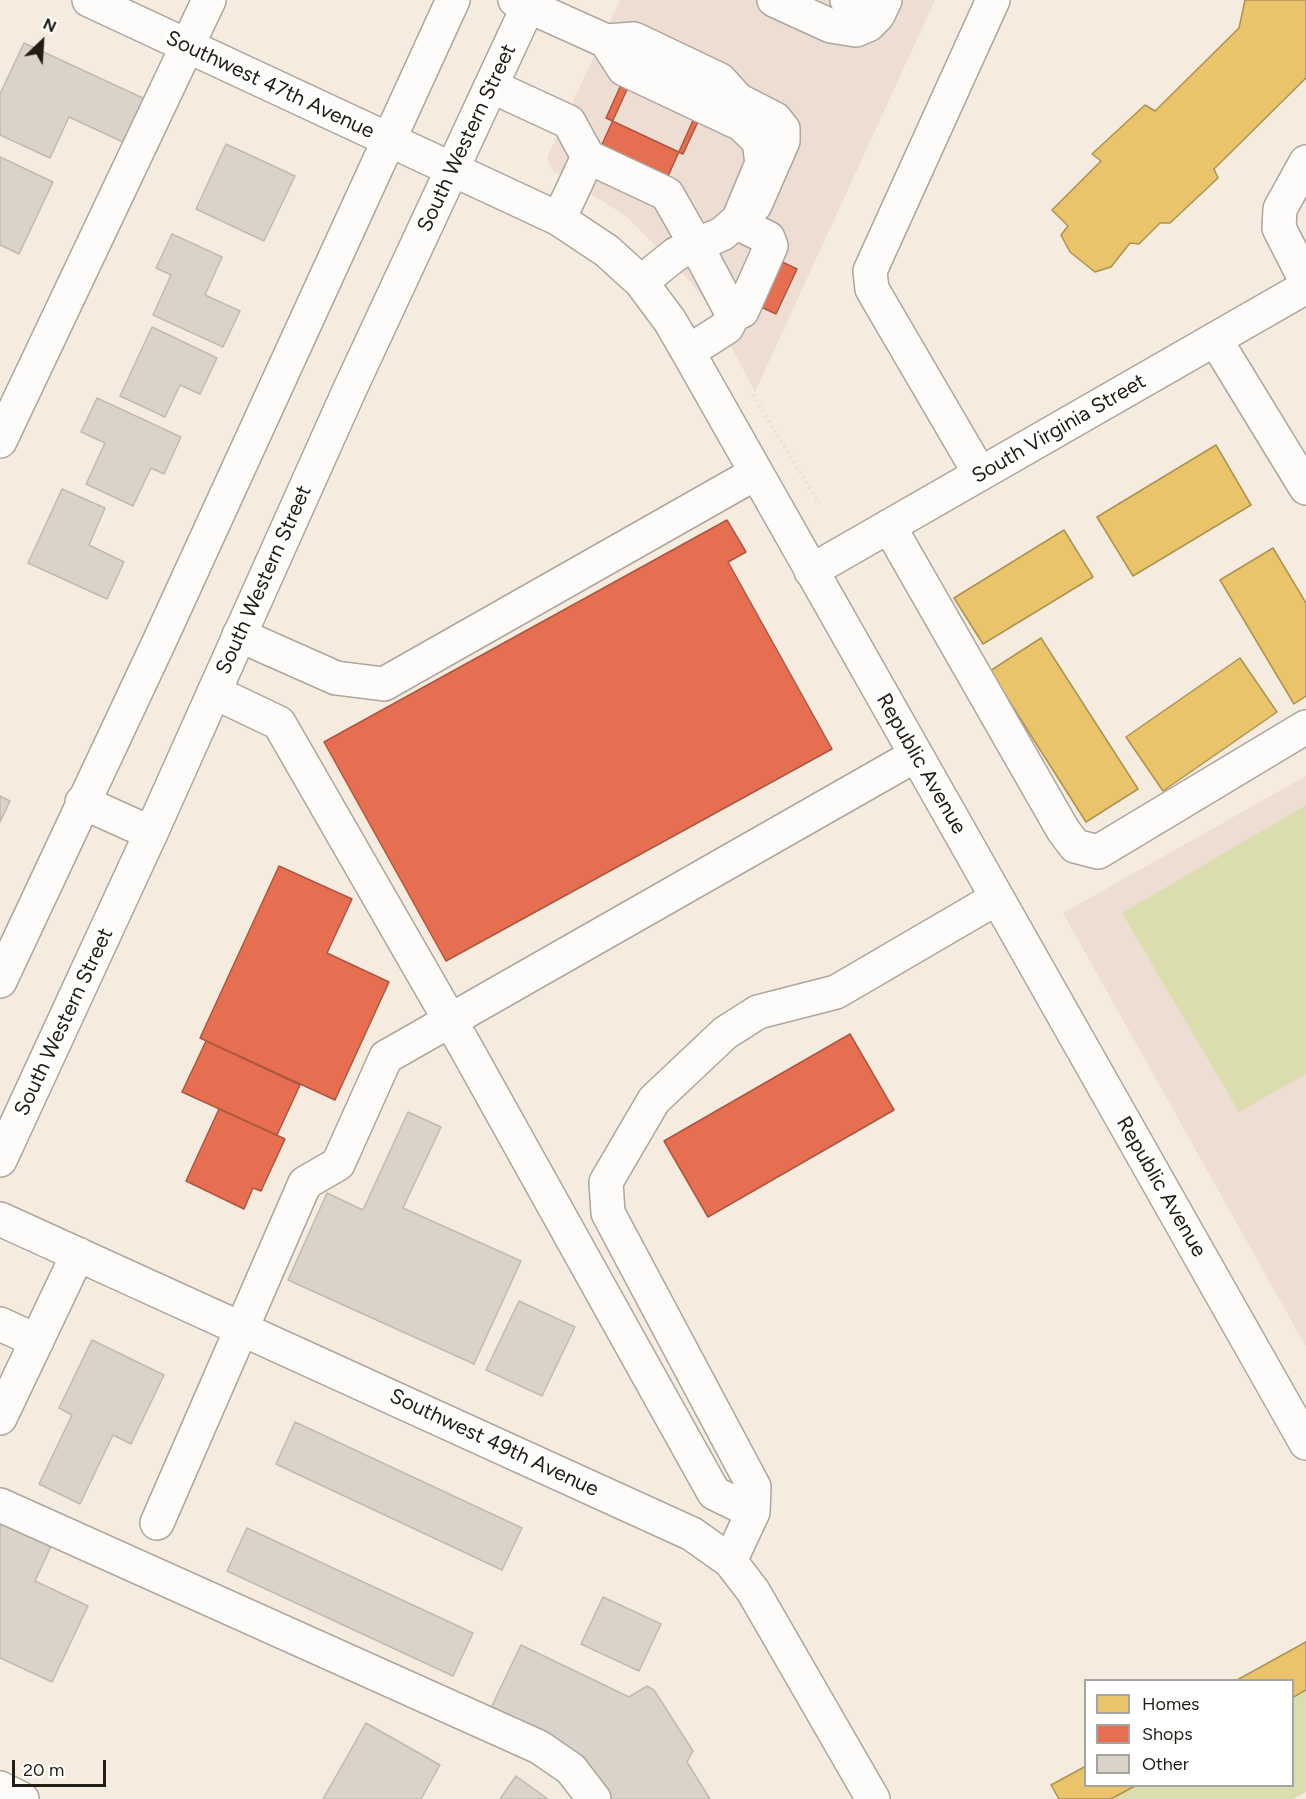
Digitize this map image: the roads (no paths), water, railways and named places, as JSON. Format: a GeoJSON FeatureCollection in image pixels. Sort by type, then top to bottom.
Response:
{"type":"FeatureCollection","features":[{"type":"Feature","properties":{"kind":"street","name":"Southwest 47th Avenue"},"geometry":{"type":"LineString","coordinates":[[89,0],[452,169]]}},
{"type":"Feature","properties":{"kind":"street"},"geometry":{"type":"LineString","coordinates":[[0,441],[209,0]]}},
{"type":"Feature","properties":{"kind":"street"},"geometry":{"type":"LineString","coordinates":[[0,981],[160,640],[453,0]]}},
{"type":"Feature","properties":{"kind":"street"},"geometry":{"type":"LineString","coordinates":[[774,0],[831,26],[856,30],[868,25],[878,15],[885,0]]}},
{"type":"Feature","properties":{"kind":"street"},"geometry":{"type":"LineString","coordinates":[[848,0],[860,0]]}},
{"type":"Feature","properties":{"kind":"street"},"geometry":{"type":"LineString","coordinates":[[980,474],[872,289],[870,271],[993,0]]}},
{"type":"Feature","properties":{"kind":"street"},"geometry":{"type":"LineString","coordinates":[[525,2],[606,41],[634,39],[720,80],[738,100],[775,118],[783,129],[783,141],[755,205],[722,234],[676,254],[641,282]]}},
{"type":"Feature","properties":{"kind":"street","name":"South Western Street"},"geometry":{"type":"LineString","coordinates":[[0,1160],[491,86],[525,2]]}},
{"type":"Feature","properties":{"kind":"street"},"geometry":{"type":"LineString","coordinates":[[491,86],[569,122],[588,157],[667,194],[733,315]]}},
{"type":"Feature","properties":{"kind":"street"},"geometry":{"type":"LineString","coordinates":[[559,219],[588,157]]}},
{"type":"Feature","properties":{"kind":"street"},"geometry":{"type":"LineString","coordinates":[[1306,162],[1280,209],[1279,228],[1306,281]]}},
{"type":"Feature","properties":{"kind":"street","name":"Republic Avenue"},"geometry":{"type":"LineString","coordinates":[[452,169],[559,219],[607,251],[641,282],[670,321],[1306,1443]]}},
{"type":"Feature","properties":{"kind":"street"},"geometry":{"type":"LineString","coordinates":[[688,352],[727,327],[733,315],[742,311],[771,246],[768,238],[737,223]]}},
{"type":"Feature","properties":{"kind":"street","name":"South Virginia Street"},"geometry":{"type":"LineString","coordinates":[[811,571],[1306,287]]}},
{"type":"Feature","properties":{"kind":"street"},"geometry":{"type":"LineString","coordinates":[[1215,339],[1306,488]]}},
{"type":"Feature","properties":{"kind":"street"},"geometry":{"type":"LineString","coordinates":[[239,635],[336,678],[384,684],[756,473]]}},
{"type":"Feature","properties":{"kind":"street"},"geometry":{"type":"LineString","coordinates":[[889,526],[1063,830],[1075,846],[1098,852],[1306,727]]}},
{"type":"Feature","properties":{"kind":"street"},"geometry":{"type":"LineString","coordinates":[[214,692],[279,723],[451,1022],[714,1493],[753,1512]]}},
{"type":"Feature","properties":{"kind":"street"},"geometry":{"type":"LineString","coordinates":[[157,1523],[305,1184],[338,1164],[386,1057],[916,755]]}},
{"type":"Feature","properties":{"kind":"street"},"geometry":{"type":"LineString","coordinates":[[82,802],[151,833]]}},
{"type":"Feature","properties":{"kind":"street"},"geometry":{"type":"LineString","coordinates":[[730,1561],[753,1512],[754,1487],[608,1213],[606,1182],[654,1100],[725,1033],[758,1012],[836,992],[997,898]]}},
{"type":"Feature","properties":{"kind":"street","name":"Southwest 49th Avenue"},"geometry":{"type":"LineString","coordinates":[[0,1219],[242,1327],[692,1534],[730,1561],[753,1591],[873,1799]]}},
{"type":"Feature","properties":{"kind":"street"},"geometry":{"type":"LineString","coordinates":[[0,1418],[78,1254]]}},
{"type":"Feature","properties":{"kind":"street"},"geometry":{"type":"LineString","coordinates":[[0,1324],[37,1341]]}},
{"type":"Feature","properties":{"kind":"street"},"geometry":{"type":"LineString","coordinates":[[0,1505],[539,1747],[571,1769],[594,1799]]}},
{"type":"Feature","properties":{"kind":"street"},"geometry":{"type":"LineString","coordinates":[[0,1788],[22,1799]]}}]}
